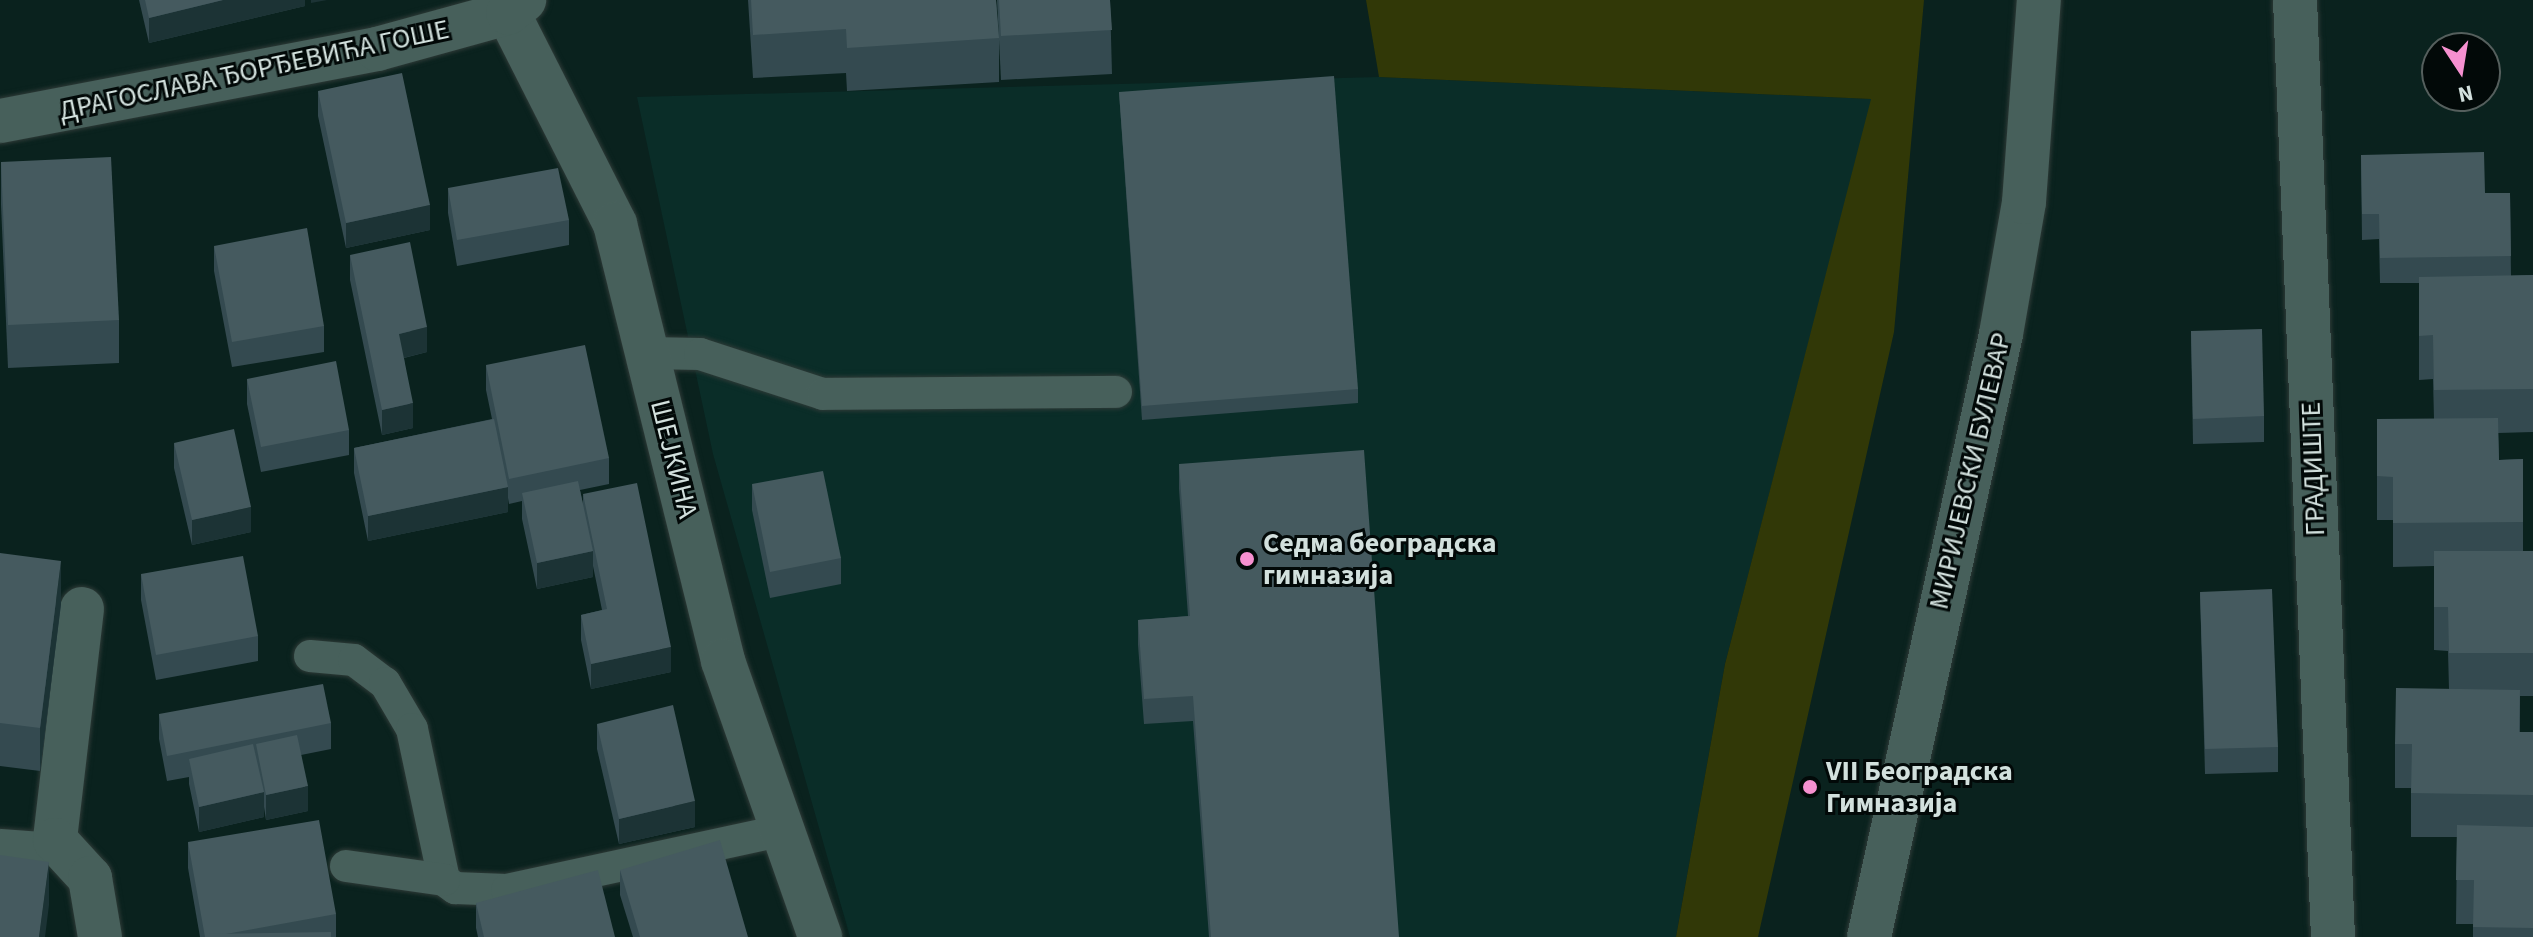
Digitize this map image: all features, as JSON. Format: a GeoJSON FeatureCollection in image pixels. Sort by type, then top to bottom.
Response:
{"type":"FeatureCollection","features":[{"type":"Feature","properties":{"kind":"street","name":"МИРИЈЕВСКИ БУЛЕВАР"},"geometry":{"type":"LineString","coordinates":[[1869,937],[2001,334],[2024,202],[2039,0]]}},
{"type":"Feature","properties":{"kind":"street","name":"ГРАДИШТЕ"},"geometry":{"type":"LineString","coordinates":[[2295,0],[2333,937]]}},
{"type":"Feature","properties":{"kind":"street","name":"ДРАГОСЛАВА ЂОРЂЕВИЋА ГОШЕ"},"geometry":{"type":"LineString","coordinates":[[0,121],[377,49],[516,6]]}},
{"type":"Feature","properties":{"kind":"street","name":"ШЕЈКИНА"},"geometry":{"type":"LineString","coordinates":[[516,6],[615,224],[723,661],[820,937]]}},
{"type":"Feature","properties":{"kind":"street"},"geometry":{"type":"LineString","coordinates":[[82,609],[56,849],[90,878],[100,937]]}},
{"type":"Feature","properties":{"kind":"lane"},"geometry":{"type":"LineString","coordinates":[[649,353],[700,354],[823,394],[1116,392]]}},
{"type":"Feature","properties":{"kind":"lane"},"geometry":{"type":"LineString","coordinates":[[310,656],[354,660],[385,683],[412,729],[444,880]]}},
{"type":"Feature","properties":{"kind":"lane"},"geometry":{"type":"LineString","coordinates":[[346,866],[444,880],[476,894],[784,830]]}},
{"type":"Feature","properties":{"kind":"lane"},"geometry":{"type":"LineString","coordinates":[[0,845],[56,849]]}},
{"type":"Feature","properties":{"kind":"shaded area","name":"Седма београдска гимназија"},"geometry":{"type":"Polygon","coordinates":[[[1379,77],[1872,99],[1725,664],[1676,937],[850,937],[713,454],[637,97],[1379,77]]]}},
{"type":"Feature","properties":{"kind":"green space"},"geometry":{"type":"Polygon","coordinates":[[[1366,0],[1924,0],[1894,332],[1758,937],[1676,937],[1725,664],[1871,99],[1379,77],[1366,0]]]}},
{"type":"Feature","properties":{"kind":"building"},"geometry":{"type":"Polygon","coordinates":[[[145,0],[223,0],[149,18],[145,0]]]}},
{"type":"Feature","properties":{"kind":"building"},"geometry":{"type":"Polygon","coordinates":[[[751,0],[996,0],[999,38],[847,48],[846,29],[753,35],[751,0]]]}},
{"type":"Feature","properties":{"kind":"building"},"geometry":{"type":"Polygon","coordinates":[[[999,0],[1110,0],[1112,30],[1001,36],[999,0]]]}},
{"type":"Feature","properties":{"kind":"building"},"geometry":{"type":"Polygon","coordinates":[[[402,73],[430,205],[346,223],[318,91],[402,73]]]}},
{"type":"Feature","properties":{"kind":"building"},"geometry":{"type":"Polygon","coordinates":[[[1334,76],[1358,389],[1142,406],[1119,92],[1334,76]]]}},
{"type":"Feature","properties":{"kind":"building"},"geometry":{"type":"Polygon","coordinates":[[[2484,152],[2485,193],[2510,193],[2511,256],[2380,258],[2379,214],[2362,214],[2361,155],[2484,152]]]}},
{"type":"Feature","properties":{"kind":"building"},"geometry":{"type":"Polygon","coordinates":[[[111,157],[119,320],[8,325],[1,162],[111,157]]]}},
{"type":"Feature","properties":{"kind":"building"},"geometry":{"type":"Polygon","coordinates":[[[558,168],[569,220],[457,240],[448,188],[558,168]]]}},
{"type":"Feature","properties":{"kind":"building"},"geometry":{"type":"Polygon","coordinates":[[[307,228],[324,326],[232,342],[214,246],[307,228]]]}},
{"type":"Feature","properties":{"kind":"building"},"geometry":{"type":"Polygon","coordinates":[[[410,242],[427,327],[399,334],[413,403],[382,410],[350,255],[410,242]]]}},
{"type":"Feature","properties":{"kind":"building"},"geometry":{"type":"Polygon","coordinates":[[[2533,275],[2533,389],[2434,390],[2433,335],[2419,336],[2419,277],[2533,275]]]}},
{"type":"Feature","properties":{"kind":"building"},"geometry":{"type":"Polygon","coordinates":[[[2262,329],[2264,416],[2193,419],[2191,331],[2262,329]]]}},
{"type":"Feature","properties":{"kind":"building"},"geometry":{"type":"Polygon","coordinates":[[[585,345],[609,458],[509,479],[486,365],[585,345]]]}},
{"type":"Feature","properties":{"kind":"building"},"geometry":{"type":"Polygon","coordinates":[[[336,361],[349,430],[261,447],[247,379],[336,361]]]}},
{"type":"Feature","properties":{"kind":"building"},"geometry":{"type":"Polygon","coordinates":[[[2498,418],[2499,460],[2523,459],[2523,522],[2393,523],[2393,477],[2377,476],[2377,419],[2498,418]]]}},
{"type":"Feature","properties":{"kind":"building"},"geometry":{"type":"Polygon","coordinates":[[[494,419],[508,487],[368,516],[354,448],[494,419]]]}},
{"type":"Feature","properties":{"kind":"building"},"geometry":{"type":"Polygon","coordinates":[[[234,429],[251,507],[192,520],[174,443],[234,429]]]}},
{"type":"Feature","properties":{"kind":"building"},"geometry":{"type":"Polygon","coordinates":[[[1364,450],[1399,937],[1211,937],[1193,696],[1144,699],[1138,620],[1190,616],[1179,464],[1364,450]]]}},
{"type":"Feature","properties":{"kind":"building"},"geometry":{"type":"Polygon","coordinates":[[[823,471],[841,558],[770,572],[752,484],[823,471]]]}},
{"type":"Feature","properties":{"kind":"building"},"geometry":{"type":"Polygon","coordinates":[[[578,481],[593,551],[537,563],[522,493],[578,481]]]}},
{"type":"Feature","properties":{"kind":"building"},"geometry":{"type":"Polygon","coordinates":[[[637,483],[671,647],[591,664],[581,615],[607,609],[583,494],[637,483]]]}},
{"type":"Feature","properties":{"kind":"building"},"geometry":{"type":"Polygon","coordinates":[[[2434,551],[2533,551],[2533,653],[2449,653],[2448,607],[2434,607],[2434,551]]]}},
{"type":"Feature","properties":{"kind":"building"},"geometry":{"type":"Polygon","coordinates":[[[0,553],[61,561],[40,728],[0,723],[0,553]]]}},
{"type":"Feature","properties":{"kind":"building"},"geometry":{"type":"Polygon","coordinates":[[[243,556],[258,636],[156,655],[141,574],[243,556]]]}},
{"type":"Feature","properties":{"kind":"building"},"geometry":{"type":"Polygon","coordinates":[[[2272,589],[2278,747],[2205,749],[2200,592],[2272,589]]]}},
{"type":"Feature","properties":{"kind":"building"},"geometry":{"type":"Polygon","coordinates":[[[323,684],[331,723],[167,756],[159,714],[323,684]]]}},
{"type":"Feature","properties":{"kind":"building"},"geometry":{"type":"Polygon","coordinates":[[[2396,688],[2520,690],[2519,732],[2533,732],[2533,795],[2411,793],[2412,744],[2395,744],[2396,688]]]}},
{"type":"Feature","properties":{"kind":"building"},"geometry":{"type":"Polygon","coordinates":[[[673,705],[695,801],[619,819],[597,724],[673,705]]]}},
{"type":"Feature","properties":{"kind":"building"},"geometry":{"type":"Polygon","coordinates":[[[297,735],[308,786],[266,795],[256,744],[297,735]]]}},
{"type":"Feature","properties":{"kind":"building"},"geometry":{"type":"Polygon","coordinates":[[[253,744],[264,792],[199,807],[189,759],[253,744]]]}},
{"type":"Feature","properties":{"kind":"building"},"geometry":{"type":"Polygon","coordinates":[[[319,820],[336,914],[226,934],[208,934],[205,937],[188,842],[319,820]]]}},
{"type":"Feature","properties":{"kind":"building"},"geometry":{"type":"Polygon","coordinates":[[[2457,825],[2533,827],[2533,928],[2473,927],[2474,880],[2456,880],[2457,825]]]}},
{"type":"Feature","properties":{"kind":"building"},"geometry":{"type":"Polygon","coordinates":[[[720,840],[748,937],[640,937],[620,870],[720,840]]]}},
{"type":"Feature","properties":{"kind":"building"},"geometry":{"type":"Polygon","coordinates":[[[0,855],[49,862],[39,937],[0,937],[0,855]]]}},
{"type":"Feature","properties":{"kind":"building"},"geometry":{"type":"Polygon","coordinates":[[[598,870],[615,937],[484,937],[476,903],[598,870]]]}},
{"type":"Feature","properties":{"kind":"building"},"geometry":{"type":"Polygon","coordinates":[[[331,932],[331,937],[208,937],[208,934],[331,932]]]}},
{"type":"Feature","properties":{"kind":"place","name":"Седма београдска гимназија"},"geometry":{"type":"Point","coordinates":[1247,559]}},
{"type":"Feature","properties":{"kind":"place","name":"VII Београдска Гимназија"},"geometry":{"type":"Point","coordinates":[1810,787]}}]}
